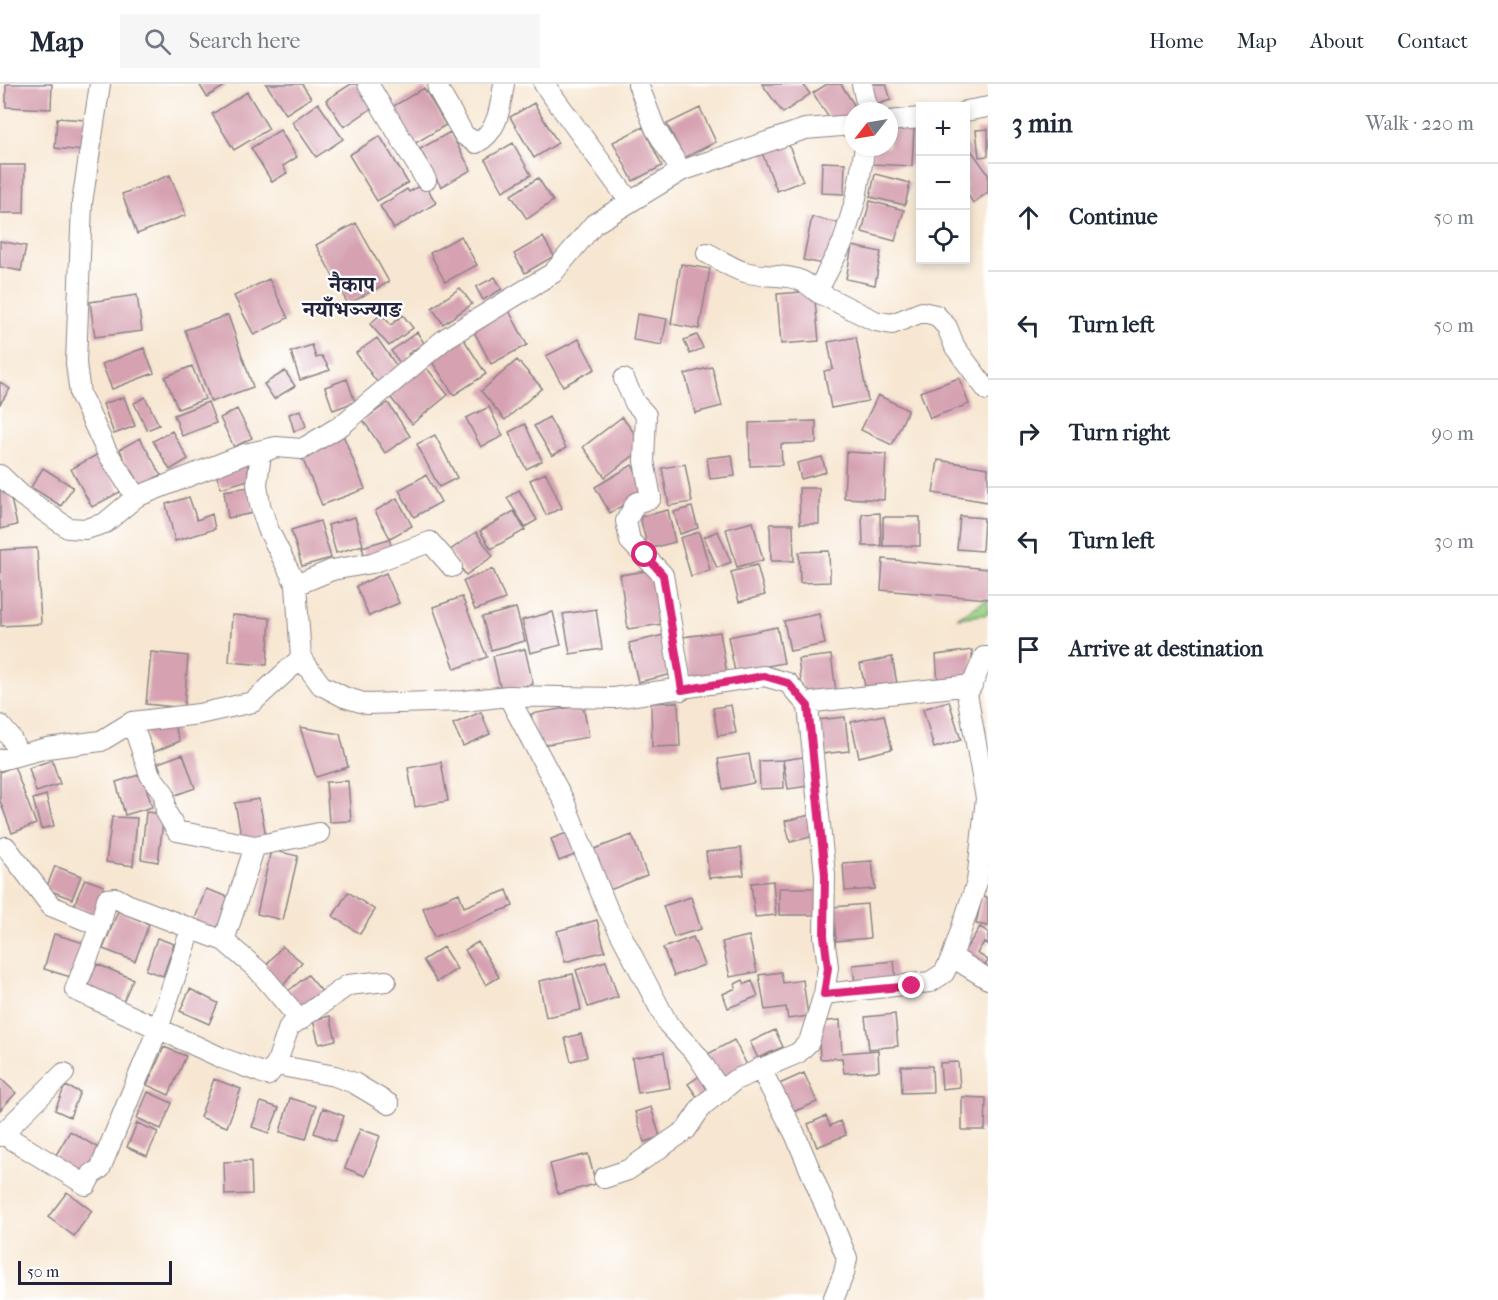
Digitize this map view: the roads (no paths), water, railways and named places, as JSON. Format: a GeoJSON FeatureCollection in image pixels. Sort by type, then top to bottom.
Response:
{"type":"FeatureCollection","features":[{"type":"Feature","properties":{"kind":"street"},"geometry":{"type":"LineString","coordinates":[[100,84],[82,203],[76,363],[80,394],[84,404],[107,452],[136,497]]}},
{"type":"Feature","properties":{"kind":"street"},"geometry":{"type":"LineString","coordinates":[[368,84],[426,180]]}},
{"type":"Feature","properties":{"kind":"street"},"geometry":{"type":"LineString","coordinates":[[438,89],[464,135],[476,143],[482,140],[498,120],[504,84]]}},
{"type":"Feature","properties":{"kind":"street"},"geometry":{"type":"LineString","coordinates":[[544,84],[630,202]]}},
{"type":"Feature","properties":{"kind":"street"},"geometry":{"type":"LineString","coordinates":[[638,84],[656,128],[681,171]]}},
{"type":"Feature","properties":{"kind":"street"},"geometry":{"type":"LineString","coordinates":[[862,84],[866,102]]}},
{"type":"Feature","properties":{"kind":"street"},"geometry":{"type":"LineString","coordinates":[[970,110],[988,107]]}},
{"type":"Feature","properties":{"kind":"street"},"geometry":{"type":"LineString","coordinates":[[898,120],[916,118]]}},
{"type":"Feature","properties":{"kind":"street"},"geometry":{"type":"LineString","coordinates":[[0,475],[21,495],[68,528],[86,529],[105,523],[136,497],[245,454],[276,447],[302,449],[342,425],[446,338],[553,273],[594,224],[681,171],[806,129],[844,126]]}},
{"type":"Feature","properties":{"kind":"street"},"geometry":{"type":"LineString","coordinates":[[817,292],[843,242],[856,198],[863,156]]}},
{"type":"Feature","properties":{"kind":"street"},"geometry":{"type":"LineString","coordinates":[[707,253],[741,272],[761,276],[795,276],[806,281],[817,292],[875,321],[892,324],[922,312],[936,315],[947,327],[955,347],[987,390]]}},
{"type":"Feature","properties":{"kind":"street"},"geometry":{"type":"LineString","coordinates":[[624,378],[636,403],[646,415],[644,461],[651,498],[636,503],[626,521],[630,541],[663,575],[682,690]]}},
{"type":"Feature","properties":{"kind":"street"},"geometry":{"type":"LineString","coordinates":[[276,447],[261,453],[257,484],[268,529],[296,585],[301,658],[321,685],[344,697],[367,705],[464,701],[508,696],[614,698],[682,690],[764,676],[788,683],[808,706],[825,875],[824,936],[828,968],[824,994],[809,1042],[798,1053],[735,1080],[703,1105],[686,1130],[628,1170],[604,1178]]}},
{"type":"Feature","properties":{"kind":"street"},"geometry":{"type":"LineString","coordinates":[[296,585],[332,570],[372,563],[430,542],[452,567]]}},
{"type":"Feature","properties":{"kind":"street"},"geometry":{"type":"LineString","coordinates":[[824,994],[930,982],[944,973],[952,957],[976,882],[986,798],[967,694],[984,657],[988,657]]}},
{"type":"Feature","properties":{"kind":"street"},"geometry":{"type":"LineString","coordinates":[[0,726],[11,738],[9,758],[101,741],[132,722],[199,714],[253,702],[301,658]]}},
{"type":"Feature","properties":{"kind":"street"},"geometry":{"type":"LineString","coordinates":[[808,706],[814,702],[972,685]]}},
{"type":"Feature","properties":{"kind":"street"},"geometry":{"type":"LineString","coordinates":[[508,696],[564,801],[607,908],[668,1024],[697,1055],[721,1092]]}},
{"type":"Feature","properties":{"kind":"street"},"geometry":{"type":"LineString","coordinates":[[132,722],[150,775],[164,793],[166,812],[177,831],[255,846],[319,833]]}},
{"type":"Feature","properties":{"kind":"street"},"geometry":{"type":"LineString","coordinates":[[225,940],[255,846]]}},
{"type":"Feature","properties":{"kind":"street"},"geometry":{"type":"LineString","coordinates":[[6,847],[51,906],[100,926]]}},
{"type":"Feature","properties":{"kind":"street"},"geometry":{"type":"LineString","coordinates":[[300,1020],[258,969],[225,940],[191,929],[116,898],[107,899],[104,903],[100,926],[75,990],[158,1029],[267,1075],[276,1065],[289,1027],[300,1020],[348,985],[386,981]]}},
{"type":"Feature","properties":{"kind":"street"},"geometry":{"type":"LineString","coordinates":[[64,1073],[1,1135],[86,1185],[92,1174],[100,1169],[158,1029],[191,929]]}},
{"type":"Feature","properties":{"kind":"street"},"geometry":{"type":"LineString","coordinates":[[952,957],[988,979]]}},
{"type":"Feature","properties":{"kind":"street"},"geometry":{"type":"LineString","coordinates":[[276,1065],[335,1076],[354,1083],[389,1104]]}},
{"type":"Feature","properties":{"kind":"street"},"geometry":{"type":"LineString","coordinates":[[760,1068],[795,1134],[847,1258],[844,1273],[833,1300]]}},
{"type":"Feature","properties":{"kind":"district","name":"नैकाप नयाँभञ्ज्याङ"},"geometry":{"type":"Point","coordinates":[352,298]}}]}
